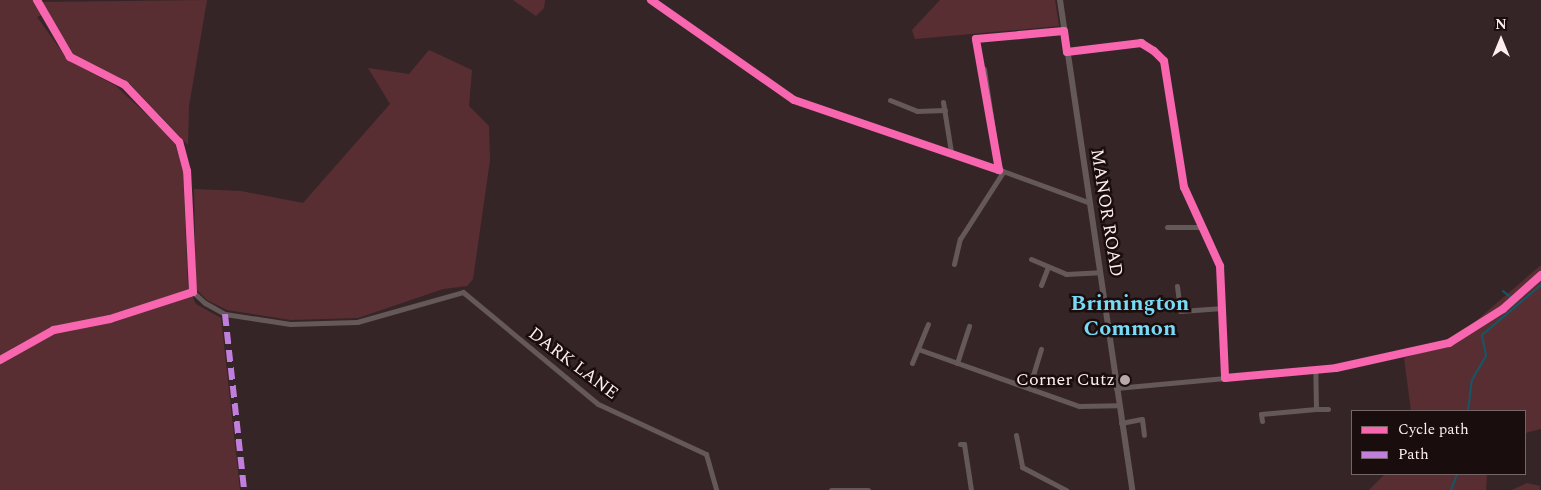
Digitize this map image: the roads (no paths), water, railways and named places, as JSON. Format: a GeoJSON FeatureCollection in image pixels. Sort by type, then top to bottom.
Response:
{"type":"FeatureCollection","features":[{"type":"Feature","properties":{"kind":"street","name":"DARK LANE"},"geometry":{"type":"LineString","coordinates":[[38,0],[70,58],[125,85],[179,142],[187,171],[193,292],[225,314],[290,324],[357,322],[454,291],[468,294],[502,328],[598,404],[706,454],[716,490]]}},
{"type":"Feature","properties":{"kind":"street","name":"MANOR ROAD"},"geometry":{"type":"LineString","coordinates":[[1060,0],[1088,202],[1132,490]]}},
{"type":"Feature","properties":{"kind":"street"},"geometry":{"type":"LineString","coordinates":[[976,39],[1064,31]]}},
{"type":"Feature","properties":{"kind":"street"},"geometry":{"type":"LineString","coordinates":[[1067,52],[1140,43],[1164,61],[1184,187],[1220,266],[1225,378]]}},
{"type":"Feature","properties":{"kind":"street"},"geometry":{"type":"LineString","coordinates":[[954,264],[960,239],[1001,171],[984,69],[979,65]]}},
{"type":"Feature","properties":{"kind":"street"},"geometry":{"type":"LineString","coordinates":[[890,100],[917,111],[945,110]]}},
{"type":"Feature","properties":{"kind":"street"},"geometry":{"type":"LineString","coordinates":[[943,102],[951,152],[1088,202]]}},
{"type":"Feature","properties":{"kind":"street"},"geometry":{"type":"LineString","coordinates":[[1167,227],[1202,227]]}},
{"type":"Feature","properties":{"kind":"street"},"geometry":{"type":"LineString","coordinates":[[1031,259],[1072,275],[1100,272]]}},
{"type":"Feature","properties":{"kind":"street"},"geometry":{"type":"LineString","coordinates":[[1041,285],[1048,267]]}},
{"type":"Feature","properties":{"kind":"street"},"geometry":{"type":"LineString","coordinates":[[1177,286],[1180,311],[1223,308]]}},
{"type":"Feature","properties":{"kind":"street"},"geometry":{"type":"LineString","coordinates":[[912,363],[928,324]]}},
{"type":"Feature","properties":{"kind":"street"},"geometry":{"type":"LineString","coordinates":[[957,363],[969,326]]}},
{"type":"Feature","properties":{"kind":"street"},"geometry":{"type":"LineString","coordinates":[[918,349],[1079,406],[1118,405]]}},
{"type":"Feature","properties":{"kind":"street"},"geometry":{"type":"LineString","coordinates":[[1029,388],[1041,349]]}},
{"type":"Feature","properties":{"kind":"street"},"geometry":{"type":"LineString","coordinates":[[1116,388],[1336,368]]}},
{"type":"Feature","properties":{"kind":"street"},"geometry":{"type":"LineString","coordinates":[[1315,370],[1316,409]]}},
{"type":"Feature","properties":{"kind":"street"},"geometry":{"type":"LineString","coordinates":[[1262,421],[1261,414],[1328,409]]}},
{"type":"Feature","properties":{"kind":"street"},"geometry":{"type":"LineString","coordinates":[[1121,423],[1142,419],[1144,435]]}},
{"type":"Feature","properties":{"kind":"street"},"geometry":{"type":"LineString","coordinates":[[1016,436],[1022,467],[1066,490]]}},
{"type":"Feature","properties":{"kind":"street"},"geometry":{"type":"LineString","coordinates":[[960,444],[964,444],[971,490]]}},
{"type":"Feature","properties":{"kind":"street"},"geometry":{"type":"LineString","coordinates":[[831,490],[868,490]]}},
{"type":"Feature","properties":{"kind":"waterway"},"geometry":{"type":"LineString","coordinates":[[1468,410],[1472,380],[1486,356],[1482,335],[1541,285]]}},
{"type":"Feature","properties":{"kind":"waterway"},"geometry":{"type":"LineString","coordinates":[[1503,291],[1516,302]]}},
{"type":"Feature","properties":{"kind":"waterway"},"geometry":{"type":"LineString","coordinates":[[1451,490],[1457,475]]}},
{"type":"Feature","properties":{"kind":"place","name":"Corner Cutz"},"geometry":{"type":"Point","coordinates":[1125,380]}},
{"type":"Feature","properties":{"kind":"district","name":"Brimington Common"},"geometry":{"type":"Point","coordinates":[1130,316]}}]}
